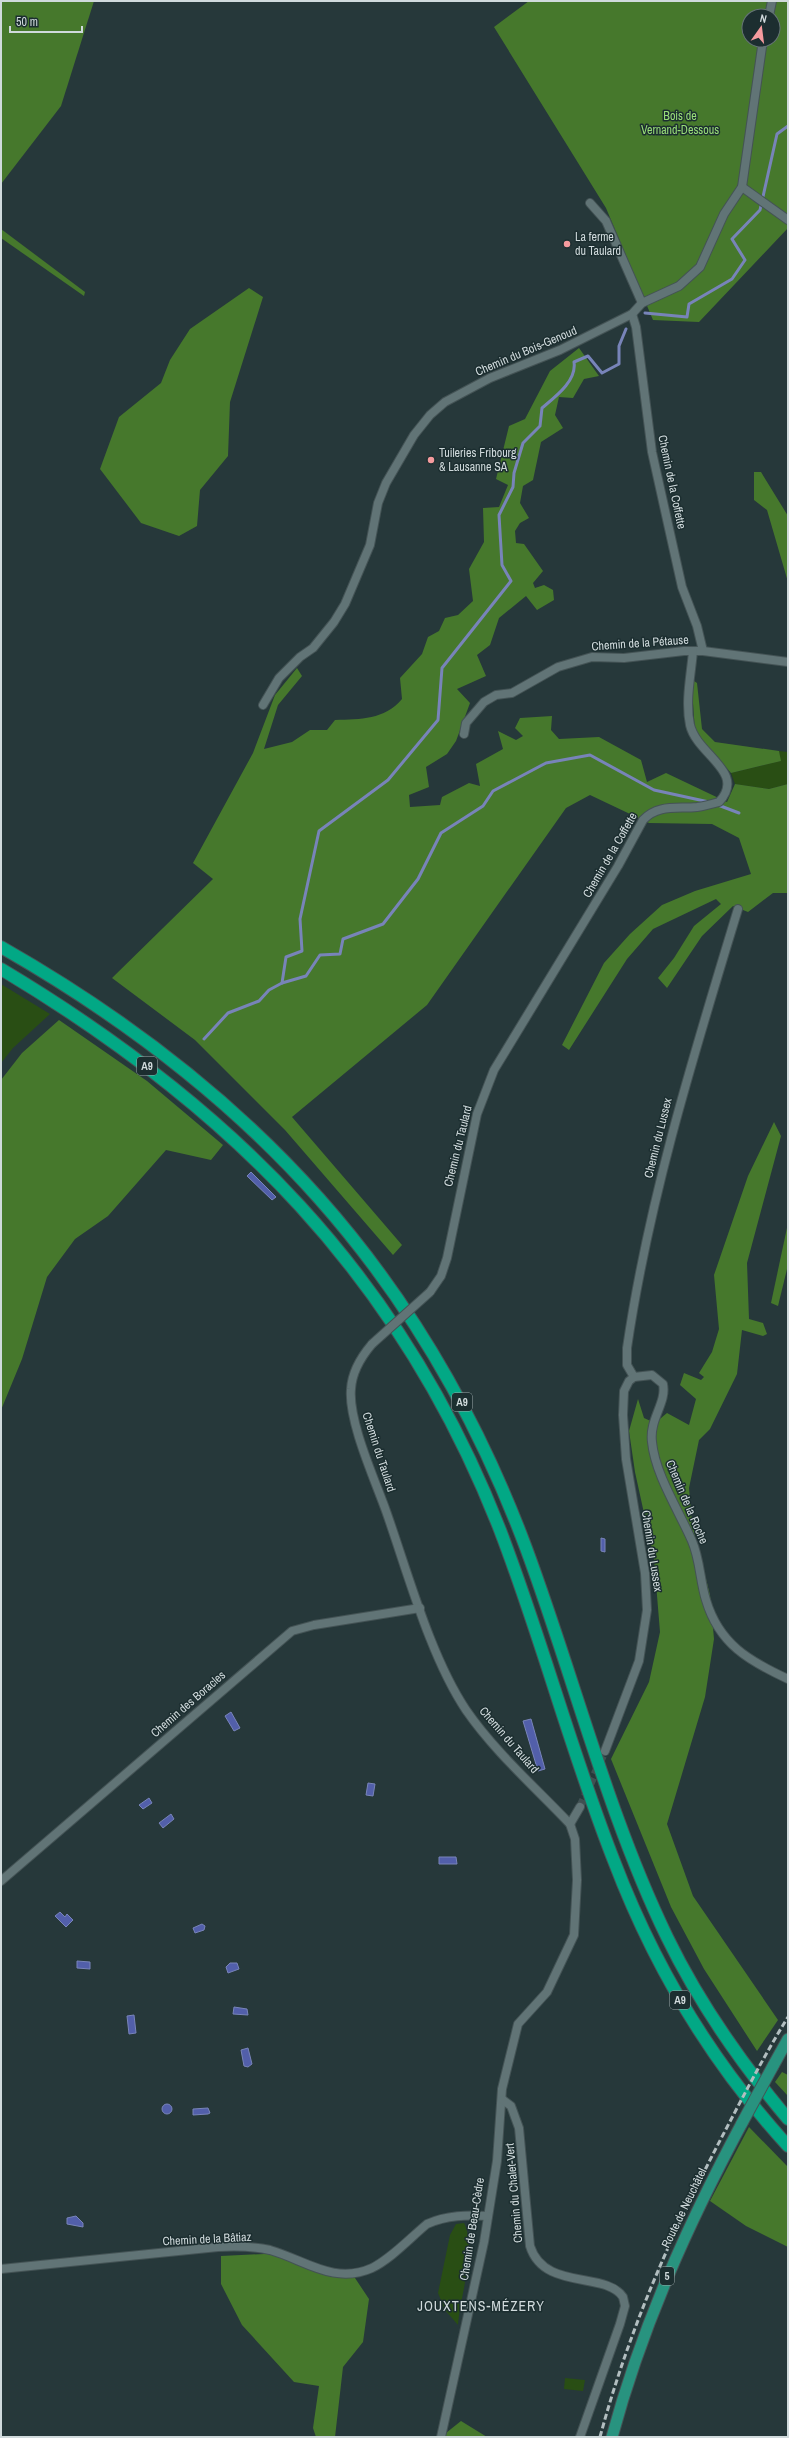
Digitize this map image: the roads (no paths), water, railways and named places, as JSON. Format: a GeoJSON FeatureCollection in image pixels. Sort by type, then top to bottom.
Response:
{"type":"FeatureCollection","features":[{"type":"Feature","properties":{"kind":"highway","name":"A9"},"geometry":{"type":"LineString","coordinates":[[1,947],[68,987],[161,1052],[250,1126],[318,1196],[374,1263],[419,1329],[460,1399],[496,1473],[519,1530],[619,1822],[654,1910],[680,1963],[714,2020],[753,2075],[788,2119]]}},
{"type":"Feature","properties":{"kind":"highway","name":"A9"},"geometry":{"type":"LineString","coordinates":[[1,969],[52,1000],[154,1071],[236,1140],[307,1212],[342,1252],[390,1318],[444,1408],[468,1456],[500,1530],[602,1828],[641,1924],[665,1972],[708,2044],[756,2109],[788,2146]]}},
{"type":"Feature","properties":{"kind":"main road","name":"Route de Neuchâtel"},"geometry":{"type":"LineString","coordinates":[[612,2437],[631,2372],[661,2290],[698,2207],[788,2039]]}},
{"type":"Feature","properties":{"kind":"street"},"geometry":{"type":"LineString","coordinates":[[762,48],[742,187],[788,220]]}},
{"type":"Feature","properties":{"kind":"street","name":"Chemin du Bois-Genoud"},"geometry":{"type":"LineString","coordinates":[[263,705],[279,678],[300,657],[313,648],[334,622],[370,546],[378,503],[386,483],[414,435],[430,415],[445,402],[490,378],[560,350],[632,314],[642,303],[679,286],[691,277],[700,267],[724,214],[742,187]]}},
{"type":"Feature","properties":{"kind":"street"},"geometry":{"type":"LineString","coordinates":[[590,203],[606,221],[642,303]]}},
{"type":"Feature","properties":{"kind":"street","name":"Chemin de la Coffette"},"geometry":{"type":"LineString","coordinates":[[632,314],[636,327],[652,452],[682,587],[697,626],[703,651]]}},
{"type":"Feature","properties":{"kind":"street","name":"Chemin de la Coffette"},"geometry":{"type":"LineString","coordinates":[[568,951],[643,820],[648,814],[663,808],[698,807],[719,802],[727,794],[729,785],[728,778],[694,735],[690,723],[689,685],[693,651]]}},
{"type":"Feature","properties":{"kind":"street","name":"Chemin de la Pétause"},"geometry":{"type":"LineString","coordinates":[[464,734],[466,723],[484,702],[496,695],[512,693],[558,667],[592,656],[624,658],[703,651],[788,662]]}},
{"type":"Feature","properties":{"kind":"street","name":"Chemin du Lussex"},"geometry":{"type":"LineString","coordinates":[[605,1751],[639,1661],[647,1610],[645,1572],[630,1494],[624,1437],[624,1391],[629,1381],[634,1377],[628,1365],[627,1348],[661,1175],[683,1090],[738,909]]}},
{"type":"Feature","properties":{"kind":"street","name":"Chemin du Taulard"},"geometry":{"type":"LineString","coordinates":[[568,951],[494,1070],[477,1114],[447,1258],[441,1276],[430,1292],[372,1344],[358,1362],[350,1389],[362,1445],[420,1608],[445,1671],[466,1709],[490,1741],[570,1824]]}},
{"type":"Feature","properties":{"kind":"street","name":"Chemin de la Roche"},"geometry":{"type":"LineString","coordinates":[[634,1377],[646,1374],[657,1377],[663,1384],[664,1393],[651,1427],[652,1445],[660,1469],[693,1543],[706,1600],[712,1614],[733,1646],[744,1656],[788,1679]]}},
{"type":"Feature","properties":{"kind":"street","name":"Chemin des Boracles"},"geometry":{"type":"LineString","coordinates":[[1,1881],[292,1631],[314,1624],[420,1608]]}},
{"type":"Feature","properties":{"kind":"street"},"geometry":{"type":"LineString","coordinates":[[570,1824],[580,1807]]}},
{"type":"Feature","properties":{"kind":"street","name":"Chemin de Beau-Cèdre"},"geometry":{"type":"LineString","coordinates":[[441,2437],[456,2376],[488,2216],[497,2161],[499,2108],[503,2100],[502,2088],[518,2024],[547,1992],[574,1935],[577,1880],[575,1839],[570,1824]]}},
{"type":"Feature","properties":{"kind":"street","name":"Chemin du Chalet-Vert"},"geometry":{"type":"LineString","coordinates":[[503,2100],[511,2106],[519,2128],[530,2246],[536,2261],[554,2272],[614,2288],[623,2296],[625,2306],[620,2324],[580,2437]]}},
{"type":"Feature","properties":{"kind":"street","name":"Chemin de la Bâtiaz"},"geometry":{"type":"LineString","coordinates":[[1,2269],[249,2246],[272,2251],[320,2271],[346,2275],[372,2268],[427,2224],[450,2216],[488,2216]]}},
{"type":"Feature","properties":{"kind":"water"},"geometry":{"type":"Polygon","coordinates":[[[251,1172],[276,1197],[272,1200],[247,1176],[251,1172]]]}},
{"type":"Feature","properties":{"kind":"water"},"geometry":{"type":"Polygon","coordinates":[[[601,1538],[605,1539],[605,1552],[601,1551],[601,1538]]]}},
{"type":"Feature","properties":{"kind":"water"},"geometry":{"type":"Polygon","coordinates":[[[231,1712],[240,1728],[234,1731],[225,1716],[231,1712]]]}},
{"type":"Feature","properties":{"kind":"water"},"geometry":{"type":"Polygon","coordinates":[[[531,1719],[545,1769],[538,1771],[523,1721],[531,1719]]]}},
{"type":"Feature","properties":{"kind":"water"},"geometry":{"type":"Polygon","coordinates":[[[368,1783],[375,1784],[373,1796],[366,1795],[368,1783]]]}},
{"type":"Feature","properties":{"kind":"water"},"geometry":{"type":"Polygon","coordinates":[[[149,1798],[152,1803],[143,1809],[139,1805],[149,1798]]]}},
{"type":"Feature","properties":{"kind":"water"},"geometry":{"type":"Polygon","coordinates":[[[171,1814],[174,1819],[163,1828],[159,1823],[171,1814]]]}},
{"type":"Feature","properties":{"kind":"water"},"geometry":{"type":"Polygon","coordinates":[[[439,1857],[456,1857],[457,1864],[439,1864],[439,1857]]]}},
{"type":"Feature","properties":{"kind":"water"},"geometry":{"type":"Polygon","coordinates":[[[60,1912],[65,1917],[67,1914],[73,1920],[66,1927],[55,1916],[60,1912]]]}},
{"type":"Feature","properties":{"kind":"water"},"geometry":{"type":"Polygon","coordinates":[[[202,1924],[205,1926],[204,1930],[195,1933],[193,1928],[202,1924]]]}},
{"type":"Feature","properties":{"kind":"water"},"geometry":{"type":"Polygon","coordinates":[[[77,1961],[90,1962],[90,1969],[77,1968],[77,1961]]]}},
{"type":"Feature","properties":{"kind":"water"},"geometry":{"type":"Polygon","coordinates":[[[230,1963],[237,1963],[239,1969],[228,1973],[226,1967],[230,1963]]]}},
{"type":"Feature","properties":{"kind":"water"},"geometry":{"type":"Polygon","coordinates":[[[234,2007],[247,2009],[248,2015],[233,2014],[234,2007]]]}},
{"type":"Feature","properties":{"kind":"water"},"geometry":{"type":"Polygon","coordinates":[[[134,2015],[136,2033],[129,2034],[127,2016],[134,2015]]]}},
{"type":"Feature","properties":{"kind":"water"},"geometry":{"type":"Polygon","coordinates":[[[248,2048],[252,2064],[248,2067],[244,2066],[241,2050],[248,2048]]]}},
{"type":"Feature","properties":{"kind":"water"},"geometry":{"type":"Polygon","coordinates":[[[165,2104],[169,2104],[172,2109],[169,2114],[165,2114],[162,2111],[162,2107],[165,2104]]]}},
{"type":"Feature","properties":{"kind":"water"},"geometry":{"type":"Polygon","coordinates":[[[208,2108],[210,2113],[208,2114],[193,2115],[193,2109],[208,2108]]]}},
{"type":"Feature","properties":{"kind":"water"},"geometry":{"type":"Polygon","coordinates":[[[76,2216],[83,2223],[83,2227],[67,2224],[67,2218],[76,2216]]]}},
{"type":"Feature","properties":{"kind":"waterway"},"geometry":{"type":"LineString","coordinates":[[645,313],[687,317],[689,304],[732,279],[745,260],[732,239],[760,210],[777,134],[788,126]]}},
{"type":"Feature","properties":{"kind":"waterway"},"geometry":{"type":"LineString","coordinates":[[282,983],[286,957],[302,951],[300,919],[319,831],[388,780],[438,720],[442,668],[511,581],[502,565],[499,515],[513,487],[514,473],[523,443],[540,426],[542,408],[559,394],[569,382],[574,369],[574,362],[588,356],[602,373],[619,364],[619,346],[626,329]]}},
{"type":"Feature","properties":{"kind":"waterway"},"geometry":{"type":"LineString","coordinates":[[204,1039],[228,1013],[259,1001],[269,990],[282,983],[306,976],[320,955],[340,954],[343,939],[383,924],[418,879],[441,833],[483,806],[493,791],[546,763],[590,755],[654,790],[709,802]]}},
{"type":"Feature","properties":{"kind":"waterway"},"geometry":{"type":"LineString","coordinates":[[718,805],[739,813]]}},
{"type":"Feature","properties":{"kind":"tunnel"},"geometry":{"type":"LineString","coordinates":[[580,1807],[605,1751]]}},
{"type":"Feature","properties":{"kind":"railway"},"geometry":{"type":"LineString","coordinates":[[600,2437],[624,2358],[670,2243],[725,2131],[763,2059],[788,2017]]}},
{"type":"Feature","properties":{"kind":"place","name":"La ferme du Taulard"},"geometry":{"type":"Point","coordinates":[567,244]}},
{"type":"Feature","properties":{"kind":"place","name":"Tuileries Fribourg & Lausanne SA"},"geometry":{"type":"Point","coordinates":[431,460]}},
{"type":"Feature","properties":{"kind":"district","name":"JOUXTENS-MÉZERY"},"geometry":{"type":"Point","coordinates":[481,2306]}},
{"type":"Feature","properties":{"kind":"park label","name":"Bois de Vernand-Dessous"},"geometry":{"type":"Point","coordinates":[680,123]}}]}
